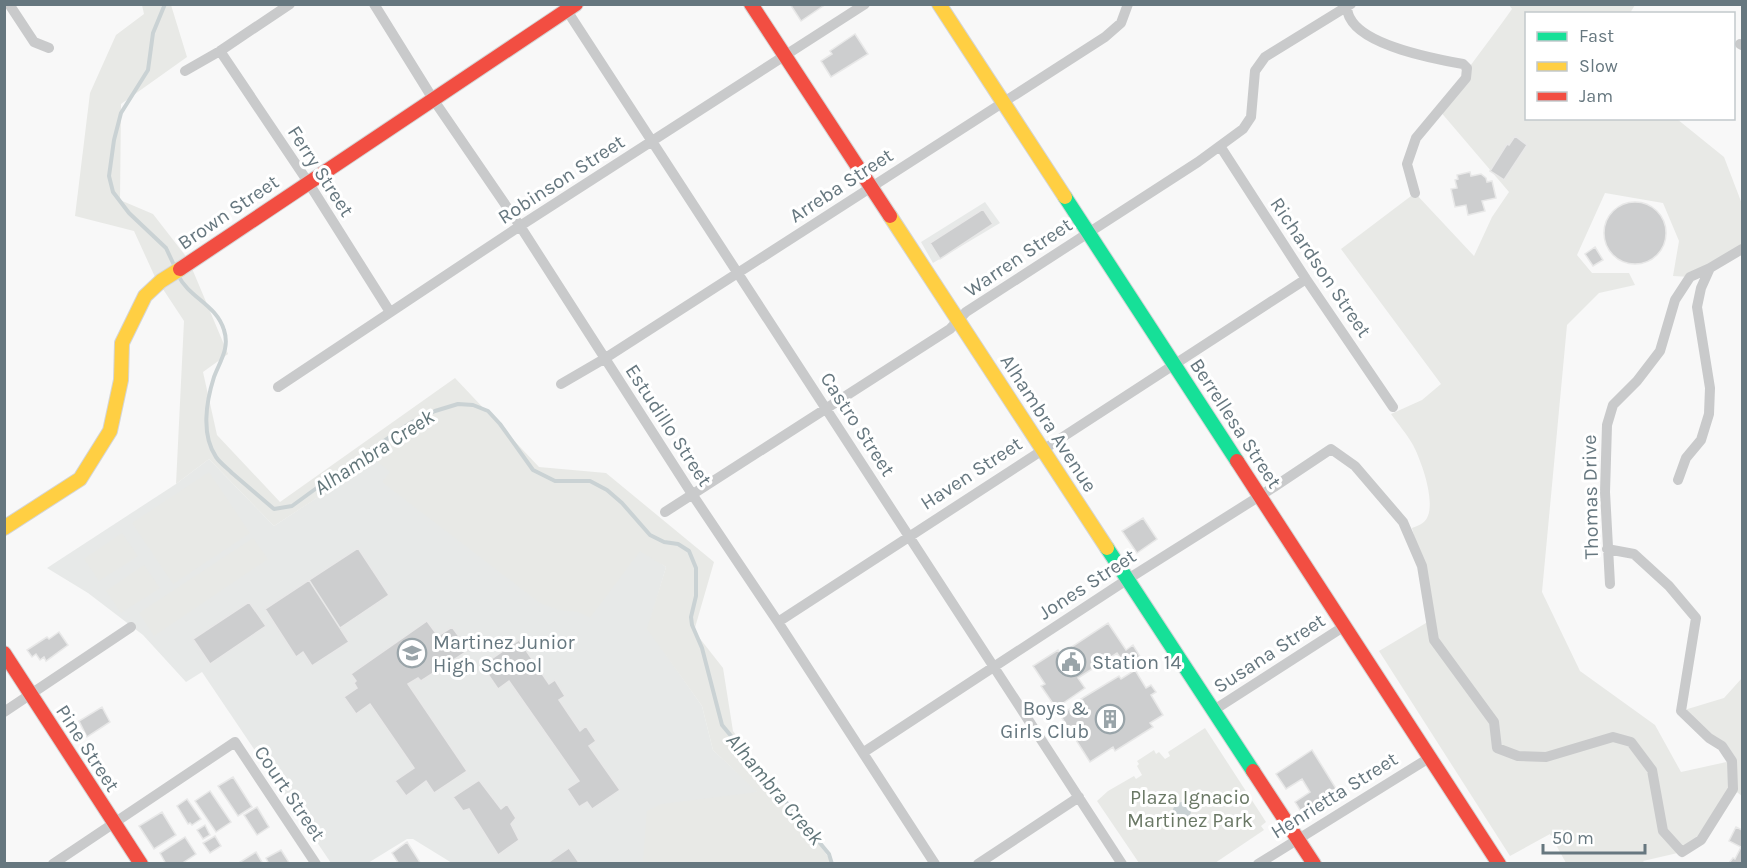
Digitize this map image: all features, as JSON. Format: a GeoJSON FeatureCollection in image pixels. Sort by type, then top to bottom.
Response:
{"type":"FeatureCollection","features":[{"type":"Feature","properties":{"kind":"main road","name":"Alhambra Avenue"},"geometry":{"type":"LineString","coordinates":[[751,4],[1314,864]]}},
{"type":"Feature","properties":{"kind":"main road","name":"Berrellesa Street"},"geometry":{"type":"LineString","coordinates":[[939,4],[1499,864]]}},
{"type":"Feature","properties":{"kind":"main road","name":"Brown Street"},"geometry":{"type":"LineString","coordinates":[[4,528],[80,479],[110,430],[121,380],[122,343],[145,296],[161,281],[569,6]]}},
{"type":"Feature","properties":{"kind":"main road","name":"Pine Street"},"geometry":{"type":"LineString","coordinates":[[4,653],[141,864]]}},
{"type":"Feature","properties":{"kind":"street"},"geometry":{"type":"LineString","coordinates":[[9,4],[34,42],[49,48]]}},
{"type":"Feature","properties":{"kind":"street"},"geometry":{"type":"LineString","coordinates":[[185,71],[220,51],[290,4]]}},
{"type":"Feature","properties":{"kind":"street","name":"Estudillo Street"},"geometry":{"type":"LineString","coordinates":[[374,4],[935,864]]}},
{"type":"Feature","properties":{"kind":"street","name":"Robinson Street"},"geometry":{"type":"LineString","coordinates":[[278,387],[520,226],[866,4]]}},
{"type":"Feature","properties":{"kind":"street","name":"Arreba Street"},"geometry":{"type":"LineString","coordinates":[[561,384],[604,359],[1105,37],[1121,23],[1128,4]]}},
{"type":"Feature","properties":{"kind":"street"},"geometry":{"type":"LineString","coordinates":[[1348,5],[1350,20],[1372,38],[1399,49],[1463,64],[1467,68],[1466,78],[1416,138],[1407,164],[1415,193]]}},
{"type":"Feature","properties":{"kind":"street","name":"Warren Street"},"geometry":{"type":"LineString","coordinates":[[664,512],[950,329],[966,312],[1198,162],[1243,129],[1251,117],[1255,71],[1266,57],[1348,5]]}},
{"type":"Feature","properties":{"kind":"street","name":"Castro Street"},"geometry":{"type":"LineString","coordinates":[[569,6],[651,142],[1122,864]]}},
{"type":"Feature","properties":{"kind":"street","name":"Ferry Street"},"geometry":{"type":"LineString","coordinates":[[220,51],[308,182],[390,312]]}},
{"type":"Feature","properties":{"kind":"street","name":"Richardson Street"},"geometry":{"type":"LineString","coordinates":[[1220,146],[1393,407]]}},
{"type":"Feature","properties":{"kind":"street","name":"Thomas Drive"},"geometry":{"type":"LineString","coordinates":[[1610,584],[1605,492],[1607,425],[1614,405],[1637,381],[1660,351],[1675,300],[1690,277],[1743,249]]}},
{"type":"Feature","properties":{"kind":"street"},"geometry":{"type":"LineString","coordinates":[[1678,480],[1686,458],[1701,440],[1709,414],[1710,388],[1697,307],[1701,288],[1710,268]]}},
{"type":"Feature","properties":{"kind":"street","name":"Haven Street"},"geometry":{"type":"LineString","coordinates":[[778,622],[1306,279]]}},
{"type":"Feature","properties":{"kind":"street","name":"Jones Street"},"geometry":{"type":"LineString","coordinates":[[864,752],[1128,579],[1261,496],[1331,448],[1355,466],[1403,522],[1422,566],[1434,640],[1494,722],[1497,748],[1518,756],[1546,757],[1613,737],[1631,742],[1652,770],[1664,831],[1682,852],[1701,840],[1728,799],[1733,789],[1732,761],[1722,746],[1709,738],[1681,711],[1696,618],[1669,586],[1634,554],[1607,549]]}},
{"type":"Feature","properties":{"kind":"street"},"geometry":{"type":"LineString","coordinates":[[4,712],[130,627]]}},
{"type":"Feature","properties":{"kind":"street","name":"Susana Street"},"geometry":{"type":"LineString","coordinates":[[1214,710],[1343,627]]}},
{"type":"Feature","properties":{"kind":"street","name":"Court Street"},"geometry":{"type":"LineString","coordinates":[[114,823],[235,742],[316,864]]}},
{"type":"Feature","properties":{"kind":"street","name":"Henrietta Street"},"geometry":{"type":"LineString","coordinates":[[1258,864],[1429,758]]}},
{"type":"Feature","properties":{"kind":"street"},"geometry":{"type":"LineString","coordinates":[[978,864],[1079,797]]}},
{"type":"Feature","properties":{"kind":"street"},"geometry":{"type":"LineString","coordinates":[[53,864],[114,823]]}},
{"type":"Feature","properties":{"kind":"shaded area"},"geometry":{"type":"Polygon","coordinates":[[[985,202],[1000,223],[933,263],[921,242],[985,202]]]}},
{"type":"Feature","properties":{"kind":"shaded area","name":"Martinez Junior High School"},"geometry":{"type":"Polygon","coordinates":[[[469,427],[666,567],[648,629],[702,706],[713,750],[756,790],[799,863],[452,863],[413,839],[407,839],[368,863],[331,863],[202,672],[186,682],[143,635],[88,593],[47,568],[176,484],[209,459],[274,526],[418,431],[469,427]]]}},
{"type":"Feature","properties":{"kind":"shaded area"},"geometry":{"type":"Polygon","coordinates":[[[1182,802],[1188,805],[1191,811],[1188,817],[1182,820],[1176,817],[1173,811],[1176,805],[1182,802]]]}},
{"type":"Feature","properties":{"kind":"green space"},"geometry":{"type":"Polygon","coordinates":[[[142,5],[171,5],[187,57],[121,104],[120,200],[153,214],[188,259],[228,354],[203,372],[217,435],[280,502],[455,378],[539,467],[606,473],[714,562],[694,631],[723,668],[733,731],[833,863],[643,863],[647,811],[661,804],[757,792],[713,750],[702,706],[647,629],[666,567],[640,551],[590,618],[578,612],[559,610],[540,603],[382,482],[390,472],[375,460],[274,526],[209,459],[176,484],[184,321],[155,277],[134,231],[75,216],[90,93],[116,35],[144,14],[142,5]]]}},
{"type":"Feature","properties":{"kind":"green space"},"geometry":{"type":"Polygon","coordinates":[[[1509,5],[1635,5],[1631,12],[1525,12],[1525,120],[1678,120],[1724,157],[1742,204],[1742,249],[1690,277],[1673,276],[1679,241],[1663,203],[1605,193],[1577,255],[1592,273],[1629,273],[1635,285],[1599,293],[1567,325],[1542,592],[1580,671],[1655,725],[1681,772],[1731,761],[1681,711],[1724,698],[1742,678],[1742,796],[1734,790],[1701,840],[1682,852],[1643,861],[1645,863],[1566,863],[1550,834],[1510,856],[1379,651],[1431,620],[1422,566],[1412,528],[1427,518],[1430,502],[1429,491],[1413,445],[1391,414],[1422,400],[1441,384],[1341,249],[1415,193],[1474,256],[1492,217],[1509,192],[1439,110],[1512,9],[1509,5]]]}},
{"type":"Feature","properties":{"kind":"green space"},"geometry":{"type":"Polygon","coordinates":[[[209,472],[250,533],[173,584],[132,523],[209,472]]]}},
{"type":"Feature","properties":{"kind":"green space"},"geometry":{"type":"Polygon","coordinates":[[[122,533],[138,556],[99,581],[84,559],[122,533]]]}},
{"type":"Feature","properties":{"kind":"green space"},"geometry":{"type":"Polygon","coordinates":[[[253,538],[268,559],[154,636],[139,613],[253,538]]]}},
{"type":"Feature","properties":{"kind":"green space"},"geometry":{"type":"Polygon","coordinates":[[[144,565],[160,588],[121,613],[106,591],[144,565]]]}},
{"type":"Feature","properties":{"kind":"green space","name":"Plaza Ignacio Martinez Park"},"geometry":{"type":"Polygon","coordinates":[[[1205,728],[1266,822],[1261,826],[1264,830],[1215,863],[1139,863],[1097,801],[1108,791],[1134,776],[1136,779],[1142,775],[1137,761],[1154,750],[1156,754],[1159,752],[1165,759],[1170,756],[1168,752],[1205,728]]]}},
{"type":"Feature","properties":{"kind":"building"},"geometry":{"type":"Polygon","coordinates":[[[790,4],[826,4],[801,21],[790,4]]]}},
{"type":"Feature","properties":{"kind":"building"},"geometry":{"type":"Polygon","coordinates":[[[855,34],[868,54],[831,77],[821,61],[832,54],[830,51],[855,34]]]}},
{"type":"Feature","properties":{"kind":"building"},"geometry":{"type":"Polygon","coordinates":[[[1515,136],[1527,145],[1504,180],[1490,171],[1507,144],[1509,145],[1515,136]]]}},
{"type":"Feature","properties":{"kind":"building"},"geometry":{"type":"Polygon","coordinates":[[[1470,172],[1471,176],[1481,174],[1487,182],[1492,181],[1496,198],[1482,201],[1485,211],[1468,215],[1466,205],[1455,207],[1451,189],[1457,188],[1455,180],[1458,179],[1457,175],[1470,172]]]}},
{"type":"Feature","properties":{"kind":"building"},"geometry":{"type":"Polygon","coordinates":[[[1629,202],[1641,202],[1657,211],[1664,221],[1666,233],[1664,245],[1657,255],[1641,264],[1629,264],[1618,259],[1609,250],[1604,239],[1604,227],[1609,216],[1618,207],[1629,202]]]}},
{"type":"Feature","properties":{"kind":"building"},"geometry":{"type":"Polygon","coordinates":[[[983,209],[993,224],[940,259],[930,243],[983,209]]]}},
{"type":"Feature","properties":{"kind":"building"},"geometry":{"type":"Polygon","coordinates":[[[1595,247],[1603,260],[1593,266],[1585,254],[1595,247]]]}},
{"type":"Feature","properties":{"kind":"building"},"geometry":{"type":"Polygon","coordinates":[[[1143,518],[1157,539],[1137,553],[1122,531],[1143,518]]]}},
{"type":"Feature","properties":{"kind":"building"},"geometry":{"type":"Polygon","coordinates":[[[358,548],[389,595],[340,628],[309,580],[358,548]]]}},
{"type":"Feature","properties":{"kind":"building"},"geometry":{"type":"Polygon","coordinates":[[[309,580],[349,642],[312,666],[303,652],[296,657],[265,609],[309,580]]]}},
{"type":"Feature","properties":{"kind":"building"},"geometry":{"type":"Polygon","coordinates":[[[249,602],[266,626],[210,664],[193,639],[249,602]]]}},
{"type":"Feature","properties":{"kind":"building"},"geometry":{"type":"Polygon","coordinates":[[[427,621],[438,636],[452,627],[469,650],[421,681],[418,678],[408,684],[467,771],[434,793],[426,781],[406,796],[395,781],[414,768],[370,704],[356,714],[344,697],[357,688],[354,683],[356,681],[351,674],[427,621]]]}},
{"type":"Feature","properties":{"kind":"building","name":"Station 14"},"geometry":{"type":"Polygon","coordinates":[[[1108,623],[1126,650],[1133,645],[1141,658],[1127,668],[1117,653],[1078,678],[1085,688],[1056,708],[1041,686],[1045,684],[1033,666],[1058,650],[1061,654],[1108,623]]]}},
{"type":"Feature","properties":{"kind":"building"},"geometry":{"type":"Polygon","coordinates":[[[59,632],[68,645],[46,661],[44,657],[40,660],[36,654],[32,657],[27,650],[59,632]]]}},
{"type":"Feature","properties":{"kind":"building"},"geometry":{"type":"Polygon","coordinates":[[[519,640],[549,684],[555,680],[565,696],[559,700],[580,731],[586,726],[596,741],[589,746],[620,790],[592,809],[587,802],[579,807],[567,789],[579,781],[509,681],[498,689],[485,670],[493,664],[490,660],[519,640]]]}},
{"type":"Feature","properties":{"kind":"building","name":"Boys & Girls Club"},"geometry":{"type":"Polygon","coordinates":[[[1135,670],[1146,688],[1151,685],[1156,692],[1151,695],[1163,715],[1150,723],[1153,727],[1115,751],[1113,747],[1090,762],[1060,715],[1119,676],[1121,679],[1135,670]]]}},
{"type":"Feature","properties":{"kind":"building"},"geometry":{"type":"Polygon","coordinates":[[[102,707],[110,722],[87,737],[79,721],[102,707]]]}},
{"type":"Feature","properties":{"kind":"building"},"geometry":{"type":"Polygon","coordinates":[[[1312,750],[1340,795],[1305,818],[1295,802],[1310,792],[1302,779],[1286,789],[1276,774],[1312,750]]]}},
{"type":"Feature","properties":{"kind":"building"},"geometry":{"type":"Polygon","coordinates":[[[233,777],[252,807],[238,816],[218,786],[233,777]]]}},
{"type":"Feature","properties":{"kind":"building"},"geometry":{"type":"Polygon","coordinates":[[[479,780],[501,809],[507,804],[516,818],[511,824],[519,840],[498,855],[469,809],[463,811],[453,797],[479,780]]]}},
{"type":"Feature","properties":{"kind":"building"},"geometry":{"type":"Polygon","coordinates":[[[210,791],[231,822],[216,832],[195,801],[210,791]]]}},
{"type":"Feature","properties":{"kind":"building"},"geometry":{"type":"Polygon","coordinates":[[[187,799],[201,819],[192,825],[188,824],[177,806],[187,799]]]}},
{"type":"Feature","properties":{"kind":"building"},"geometry":{"type":"Polygon","coordinates":[[[257,807],[269,827],[257,835],[244,815],[257,807]]]}},
{"type":"Feature","properties":{"kind":"building"},"geometry":{"type":"Polygon","coordinates":[[[162,812],[176,835],[154,849],[139,826],[162,812]]]}},
{"type":"Feature","properties":{"kind":"building"},"geometry":{"type":"Polygon","coordinates":[[[205,825],[210,835],[203,839],[197,830],[205,825]]]}},
{"type":"Feature","properties":{"kind":"building"},"geometry":{"type":"Polygon","coordinates":[[[1736,827],[1742,830],[1742,864],[1722,864],[1735,859],[1741,847],[1729,841],[1736,827]]]}},
{"type":"Feature","properties":{"kind":"building"},"geometry":{"type":"Polygon","coordinates":[[[215,836],[221,846],[210,853],[203,843],[215,836]]]}},
{"type":"Feature","properties":{"kind":"building"},"geometry":{"type":"Polygon","coordinates":[[[185,837],[196,854],[181,864],[166,864],[160,853],[185,837]]]}},
{"type":"Feature","properties":{"kind":"building"},"geometry":{"type":"Polygon","coordinates":[[[407,842],[421,864],[399,864],[392,853],[407,842]]]}},
{"type":"Feature","properties":{"kind":"building"},"geometry":{"type":"Polygon","coordinates":[[[569,848],[580,864],[546,864],[569,848]]]}},
{"type":"Feature","properties":{"kind":"building"},"geometry":{"type":"Polygon","coordinates":[[[281,850],[290,864],[269,864],[266,858],[281,850]]]}},
{"type":"Feature","properties":{"kind":"building"},"geometry":{"type":"Polygon","coordinates":[[[256,852],[263,864],[237,864],[256,852]]]}},
{"type":"Feature","properties":{"kind":"waterway","name":"Alhambra Creek"},"geometry":{"type":"LineString","coordinates":[[165,4],[153,33],[148,70],[121,113],[114,140],[109,176],[113,192],[129,213],[166,248],[174,265]]}},
{"type":"Feature","properties":{"kind":"waterway","name":"Alhambra Creek"},"geometry":{"type":"LineString","coordinates":[[178,275],[189,290],[215,314],[226,337],[225,349],[214,377],[207,407],[207,429],[211,448],[222,463],[274,509],[292,506],[412,422],[435,411],[458,404],[473,405],[488,411],[533,470],[555,481],[590,481],[607,490],[622,503],[650,535],[664,542],[678,544],[689,551],[696,568],[696,596],[691,617],[692,625],[702,648],[722,725],[829,854],[832,864]]}},
{"type":"Feature","properties":{"kind":"traffic: fast"},"geometry":{"type":"LineString","coordinates":[[1065,197],[1237,461]]}},
{"type":"Feature","properties":{"kind":"traffic: fast"},"geometry":{"type":"LineString","coordinates":[[1107,548],[1253,771]]}},
{"type":"Feature","properties":{"kind":"traffic: slow"},"geometry":{"type":"LineString","coordinates":[[939,4],[1065,197]]}},
{"type":"Feature","properties":{"kind":"traffic: slow"},"geometry":{"type":"LineString","coordinates":[[890,216],[1107,548]]}},
{"type":"Feature","properties":{"kind":"traffic: slow"},"geometry":{"type":"LineString","coordinates":[[4,528],[80,479],[110,431],[121,380],[122,343],[145,296],[161,281],[180,269]]}},
{"type":"Feature","properties":{"kind":"traffic: jam"},"geometry":{"type":"LineString","coordinates":[[180,269],[576,4]]}},
{"type":"Feature","properties":{"kind":"traffic: jam"},"geometry":{"type":"LineString","coordinates":[[751,4],[890,216]]}},
{"type":"Feature","properties":{"kind":"traffic: jam"},"geometry":{"type":"LineString","coordinates":[[1237,461],[1499,864]]}},
{"type":"Feature","properties":{"kind":"traffic: jam"},"geometry":{"type":"LineString","coordinates":[[4,653],[141,864]]}},
{"type":"Feature","properties":{"kind":"traffic: jam"},"geometry":{"type":"LineString","coordinates":[[1253,771],[1314,864]]}},
{"type":"Feature","properties":{"kind":"place","name":"Martinez Junior High School"},"geometry":{"type":"Point","coordinates":[412,653]}},
{"type":"Feature","properties":{"kind":"place","name":"Station 14"},"geometry":{"type":"Point","coordinates":[1071,662]}},
{"type":"Feature","properties":{"kind":"place","name":"Boys & Girls Club"},"geometry":{"type":"Point","coordinates":[1110,719]}}]}
